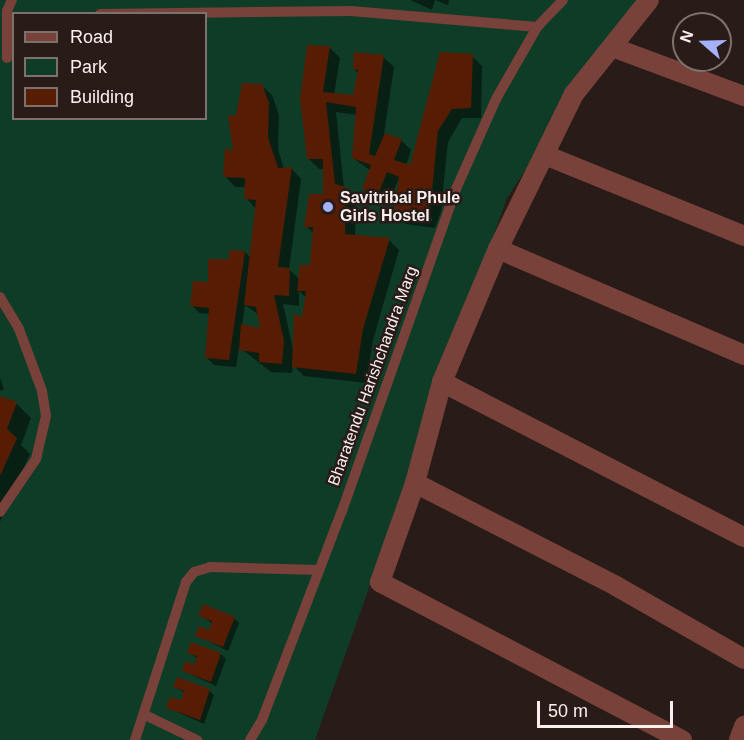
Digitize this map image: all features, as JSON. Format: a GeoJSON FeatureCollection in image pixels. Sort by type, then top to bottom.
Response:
{"type":"FeatureCollection","features":[{"type":"Feature","properties":{"kind":"street"},"geometry":{"type":"LineString","coordinates":[[649,0],[574,94],[498,249],[442,382],[415,483],[381,582],[682,740]]}},
{"type":"Feature","properties":{"kind":"street"},"geometry":{"type":"LineString","coordinates":[[612,47],[744,96]]}},
{"type":"Feature","properties":{"kind":"street"},"geometry":{"type":"LineString","coordinates":[[545,155],[744,236]]}},
{"type":"Feature","properties":{"kind":"street"},"geometry":{"type":"LineString","coordinates":[[498,249],[744,355]]}},
{"type":"Feature","properties":{"kind":"street"},"geometry":{"type":"LineString","coordinates":[[442,382],[744,537]]}},
{"type":"Feature","properties":{"kind":"street"},"geometry":{"type":"LineString","coordinates":[[415,483],[616,586],[744,660]]}},
{"type":"Feature","properties":{"kind":"street"},"geometry":{"type":"LineString","coordinates":[[739,740],[744,726]]}},
{"type":"Feature","properties":{"kind":"lane"},"geometry":{"type":"LineString","coordinates":[[0,69],[10,55],[7,11],[12,0]]}},
{"type":"Feature","properties":{"kind":"lane","name":"Bharatendu Harishchandra Marg"},"geometry":{"type":"LineString","coordinates":[[250,740],[262,720],[319,570],[456,189],[496,99],[537,27],[563,0]]}},
{"type":"Feature","properties":{"kind":"lane"},"geometry":{"type":"LineString","coordinates":[[207,13],[351,11],[537,27]]}},
{"type":"Feature","properties":{"kind":"lane"},"geometry":{"type":"LineString","coordinates":[[0,297],[19,329],[42,391],[46,416],[36,459],[0,512]]}},
{"type":"Feature","properties":{"kind":"lane"},"geometry":{"type":"LineString","coordinates":[[135,740],[145,715],[186,582],[194,572],[210,567],[319,570]]}},
{"type":"Feature","properties":{"kind":"lane"},"geometry":{"type":"LineString","coordinates":[[145,715],[197,740]]}},
{"type":"Feature","properties":{"kind":"green space"},"geometry":{"type":"Polygon","coordinates":[[[0,0],[638,0],[507,198],[315,740],[0,740],[0,0]]]}},
{"type":"Feature","properties":{"kind":"building"},"geometry":{"type":"Polygon","coordinates":[[[307,45],[330,46],[323,92],[353,95],[358,70],[353,69],[354,52],[384,55],[369,154],[375,156],[385,133],[402,139],[394,160],[410,165],[440,52],[473,54],[471,108],[452,109],[438,131],[431,200],[424,218],[394,214],[399,177],[387,172],[378,195],[362,189],[371,165],[352,158],[356,107],[326,102],[335,184],[346,187],[345,234],[390,238],[363,329],[356,374],[292,367],[294,314],[302,317],[306,291],[297,291],[300,265],[310,265],[313,227],[304,227],[309,194],[323,194],[323,159],[307,159],[300,99],[307,45]]]}},
{"type":"Feature","properties":{"kind":"building"},"geometry":{"type":"Polygon","coordinates":[[[242,83],[262,84],[269,103],[268,137],[278,168],[292,167],[278,267],[290,268],[289,296],[274,295],[284,341],[282,364],[259,362],[259,353],[239,350],[241,324],[260,328],[256,307],[244,305],[256,200],[244,199],[245,178],[223,177],[225,148],[233,151],[228,116],[236,115],[242,83]]]}},
{"type":"Feature","properties":{"kind":"building"},"geometry":{"type":"Polygon","coordinates":[[[229,250],[245,251],[229,360],[205,358],[209,308],[190,306],[193,281],[208,282],[208,259],[229,259],[229,250]]]}},
{"type":"Feature","properties":{"kind":"building"},"geometry":{"type":"Polygon","coordinates":[[[0,396],[17,402],[7,429],[17,438],[0,476],[0,396]]]}},
{"type":"Feature","properties":{"kind":"building"},"geometry":{"type":"Polygon","coordinates":[[[203,604],[235,617],[223,647],[195,636],[199,626],[209,630],[212,621],[198,616],[203,604]]]}},
{"type":"Feature","properties":{"kind":"building"},"geometry":{"type":"Polygon","coordinates":[[[191,642],[221,653],[211,682],[182,671],[185,661],[194,665],[197,656],[187,653],[191,642]]]}},
{"type":"Feature","properties":{"kind":"building"},"geometry":{"type":"Polygon","coordinates":[[[177,677],[210,689],[200,720],[166,708],[170,697],[181,700],[184,691],[173,687],[177,677]]]}},
{"type":"Feature","properties":{"kind":"place","name":"Savitribai Phule Girls Hostel"},"geometry":{"type":"Point","coordinates":[328,207]}}]}
